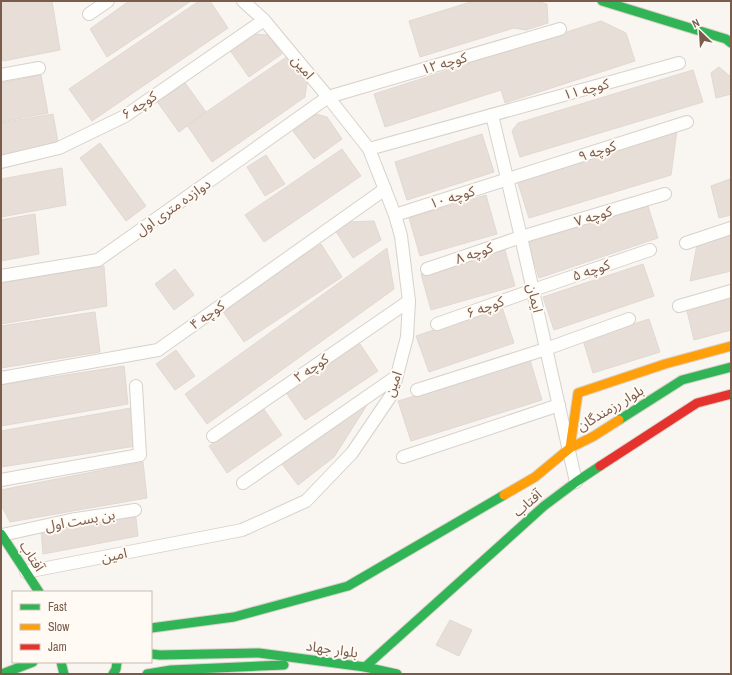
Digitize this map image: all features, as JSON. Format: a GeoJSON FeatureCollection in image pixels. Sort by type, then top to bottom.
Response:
{"type":"FeatureCollection","features":[{"type":"Feature","properties":{"kind":"main road"},"geometry":{"type":"LineString","coordinates":[[602,1],[726,39],[731,43]]}},
{"type":"Feature","properties":{"kind":"main road","name":"بلوار رزمندگان"},"geometry":{"type":"LineString","coordinates":[[570,448],[578,393],[665,364],[731,346]]}},
{"type":"Feature","properties":{"kind":"main road","name":"بلوار رزمندگان"},"geometry":{"type":"LineString","coordinates":[[570,448],[594,436],[682,380],[731,367]]}},
{"type":"Feature","properties":{"kind":"main road","name":"آفتاب"},"geometry":{"type":"LineString","coordinates":[[363,671],[544,506],[576,482],[697,403],[731,394]]}},
{"type":"Feature","properties":{"kind":"main road"},"geometry":{"type":"LineString","coordinates":[[152,628],[234,617],[348,586],[535,478],[570,448]]}},
{"type":"Feature","properties":{"kind":"main road","name":"آفتاب"},"geometry":{"type":"LineString","coordinates":[[1,535],[38,591]]}},
{"type":"Feature","properties":{"kind":"main road","name":"بلوار جهاد"},"geometry":{"type":"LineString","coordinates":[[152,654],[259,652],[363,671]]}},
{"type":"Feature","properties":{"kind":"main road"},"geometry":{"type":"LineString","coordinates":[[2,674],[30,663]]}},
{"type":"Feature","properties":{"kind":"main road"},"geometry":{"type":"LineString","coordinates":[[61,663],[64,674]]}},
{"type":"Feature","properties":{"kind":"main road"},"geometry":{"type":"LineString","coordinates":[[113,674],[117,663]]}},
{"type":"Feature","properties":{"kind":"main road","name":"بلوار جهاد"},"geometry":{"type":"LineString","coordinates":[[147,674],[172,670],[270,664],[363,671]]}},
{"type":"Feature","properties":{"kind":"main road"},"geometry":{"type":"LineString","coordinates":[[363,671],[397,674]]}},
{"type":"Feature","properties":{"kind":"street"},"geometry":{"type":"LineString","coordinates":[[90,14],[108,1]]}},
{"type":"Feature","properties":{"kind":"street","name":"امین"},"geometry":{"type":"LineString","coordinates":[[26,572],[242,530],[306,501],[352,452],[392,394],[407,337],[409,301],[401,236],[396,215],[368,149],[328,97],[264,20],[244,1]]}},
{"type":"Feature","properties":{"kind":"street","name":"کوچه ۶"},"geometry":{"type":"LineString","coordinates":[[1,162],[59,148],[125,116],[264,20]]}},
{"type":"Feature","properties":{"kind":"street","name":"کوچه ۱۲"},"geometry":{"type":"LineString","coordinates":[[328,97],[560,29]]}},
{"type":"Feature","properties":{"kind":"street","name":"کوچه ۱۱"},"geometry":{"type":"LineString","coordinates":[[368,149],[679,63]]}},
{"type":"Feature","properties":{"kind":"street"},"geometry":{"type":"LineString","coordinates":[[1,75],[39,68]]}},
{"type":"Feature","properties":{"kind":"street","name":"دوازده متری اول"},"geometry":{"type":"LineString","coordinates":[[1,276],[98,260],[328,97]]}},
{"type":"Feature","properties":{"kind":"street","name":"ایمان"},"geometry":{"type":"LineString","coordinates":[[492,115],[570,448],[576,482]]}},
{"type":"Feature","properties":{"kind":"street","name":"کوچه ۹"},"geometry":{"type":"LineString","coordinates":[[508,179],[687,122]]}},
{"type":"Feature","properties":{"kind":"street","name":"کوچه ۱۰"},"geometry":{"type":"LineString","coordinates":[[396,215],[508,179]]}},
{"type":"Feature","properties":{"kind":"street","name":"کوچه ۴"},"geometry":{"type":"LineString","coordinates":[[1,378],[158,350],[386,189]]}},
{"type":"Feature","properties":{"kind":"street","name":"کوچه ۷"},"geometry":{"type":"LineString","coordinates":[[521,237],[665,194]]}},
{"type":"Feature","properties":{"kind":"street"},"geometry":{"type":"LineString","coordinates":[[686,243],[731,228]]}},
{"type":"Feature","properties":{"kind":"street","name":"کوچه ۸"},"geometry":{"type":"LineString","coordinates":[[427,269],[521,237]]}},
{"type":"Feature","properties":{"kind":"street","name":"کوچه ۵"},"geometry":{"type":"LineString","coordinates":[[533,290],[650,250]]}},
{"type":"Feature","properties":{"kind":"street","name":"کوچه ۶"},"geometry":{"type":"LineString","coordinates":[[437,324],[533,290]]}},
{"type":"Feature","properties":{"kind":"street"},"geometry":{"type":"LineString","coordinates":[[679,306],[731,291]]}},
{"type":"Feature","properties":{"kind":"street","name":"کوچه ۲"},"geometry":{"type":"LineString","coordinates":[[213,436],[409,301]]}},
{"type":"Feature","properties":{"kind":"street"},"geometry":{"type":"LineString","coordinates":[[418,390],[546,349],[629,319]]}},
{"type":"Feature","properties":{"kind":"street"},"geometry":{"type":"LineString","coordinates":[[243,483],[397,376]]}},
{"type":"Feature","properties":{"kind":"street"},"geometry":{"type":"LineString","coordinates":[[1,480],[140,455],[136,386]]}},
{"type":"Feature","properties":{"kind":"street"},"geometry":{"type":"LineString","coordinates":[[403,457],[560,405]]}},
{"type":"Feature","properties":{"kind":"street","name":"بن بست اول"},"geometry":{"type":"LineString","coordinates":[[1,535],[70,520],[135,510]]}},
{"type":"Feature","properties":{"kind":"building"},"geometry":{"type":"Polygon","coordinates":[[[1,1],[52,1],[60,50],[3,61],[1,49],[1,1]]]}},
{"type":"Feature","properties":{"kind":"building"},"geometry":{"type":"Polygon","coordinates":[[[129,1],[191,1],[107,57],[90,29],[129,1]]]}},
{"type":"Feature","properties":{"kind":"building"},"geometry":{"type":"Polygon","coordinates":[[[199,1],[210,1],[228,28],[92,121],[69,89],[199,1]]]}},
{"type":"Feature","properties":{"kind":"building"},"geometry":{"type":"Polygon","coordinates":[[[474,1],[536,1],[547,4],[548,23],[526,30],[514,28],[420,57],[409,21],[474,1]]]}},
{"type":"Feature","properties":{"kind":"building"},"geometry":{"type":"Polygon","coordinates":[[[601,21],[626,33],[635,61],[505,103],[501,90],[385,127],[374,94],[601,21]]]}},
{"type":"Feature","properties":{"kind":"building"},"geometry":{"type":"Polygon","coordinates":[[[251,34],[268,35],[282,54],[249,77],[229,49],[251,34]]]}},
{"type":"Feature","properties":{"kind":"building"},"geometry":{"type":"Polygon","coordinates":[[[288,56],[307,82],[305,97],[212,162],[187,125],[288,56]]]}},
{"type":"Feature","properties":{"kind":"building"},"geometry":{"type":"Polygon","coordinates":[[[719,67],[731,77],[731,94],[716,98],[711,73],[719,67]]]}},
{"type":"Feature","properties":{"kind":"building"},"geometry":{"type":"Polygon","coordinates":[[[693,70],[703,102],[520,157],[512,131],[518,123],[693,70]]]}},
{"type":"Feature","properties":{"kind":"building"},"geometry":{"type":"Polygon","coordinates":[[[41,75],[48,113],[1,122],[1,83],[41,75]]]}},
{"type":"Feature","properties":{"kind":"building"},"geometry":{"type":"Polygon","coordinates":[[[183,80],[206,112],[179,132],[156,100],[183,80]]]}},
{"type":"Feature","properties":{"kind":"building"},"geometry":{"type":"Polygon","coordinates":[[[53,114],[59,148],[1,158],[1,123],[53,114]]]}},
{"type":"Feature","properties":{"kind":"building"},"geometry":{"type":"Polygon","coordinates":[[[316,114],[327,117],[342,139],[314,159],[293,131],[316,114]]]}},
{"type":"Feature","properties":{"kind":"building"},"geometry":{"type":"Polygon","coordinates":[[[677,130],[671,175],[529,218],[517,180],[677,130]]]}},
{"type":"Feature","properties":{"kind":"building"},"geometry":{"type":"Polygon","coordinates":[[[482,134],[494,172],[407,200],[395,162],[482,134]]]}},
{"type":"Feature","properties":{"kind":"building"},"geometry":{"type":"Polygon","coordinates":[[[100,143],[146,206],[126,221],[80,158],[100,143]]]}},
{"type":"Feature","properties":{"kind":"building"},"geometry":{"type":"Polygon","coordinates":[[[342,149],[361,176],[264,242],[245,215],[342,149]]]}},
{"type":"Feature","properties":{"kind":"building"},"geometry":{"type":"Polygon","coordinates":[[[266,155],[285,184],[265,196],[247,167],[266,155]]]}},
{"type":"Feature","properties":{"kind":"building"},"geometry":{"type":"Polygon","coordinates":[[[62,168],[66,205],[1,217],[1,179],[62,168]]]}},
{"type":"Feature","properties":{"kind":"building"},"geometry":{"type":"Polygon","coordinates":[[[730,179],[731,215],[719,218],[711,186],[730,179]]]}},
{"type":"Feature","properties":{"kind":"building"},"geometry":{"type":"Polygon","coordinates":[[[486,195],[497,234],[420,256],[409,218],[486,195]]]}},
{"type":"Feature","properties":{"kind":"building"},"geometry":{"type":"Polygon","coordinates":[[[647,203],[658,238],[539,278],[528,243],[647,203]]]}},
{"type":"Feature","properties":{"kind":"building"},"geometry":{"type":"Polygon","coordinates":[[[35,214],[39,254],[1,261],[1,220],[35,214]]]}},
{"type":"Feature","properties":{"kind":"building"},"geometry":{"type":"Polygon","coordinates":[[[374,221],[381,240],[353,258],[335,230],[347,222],[374,221]]]}},
{"type":"Feature","properties":{"kind":"building"},"geometry":{"type":"Polygon","coordinates":[[[731,234],[731,271],[690,281],[697,245],[731,234]]]}},
{"type":"Feature","properties":{"kind":"building"},"geometry":{"type":"Polygon","coordinates":[[[321,244],[342,277],[244,342],[222,310],[321,244]]]}},
{"type":"Feature","properties":{"kind":"building"},"geometry":{"type":"Polygon","coordinates":[[[387,248],[394,289],[207,424],[185,394],[387,248]]]}},
{"type":"Feature","properties":{"kind":"building"},"geometry":{"type":"Polygon","coordinates":[[[505,250],[515,286],[431,310],[421,274],[505,250]]]}},
{"type":"Feature","properties":{"kind":"building"},"geometry":{"type":"Polygon","coordinates":[[[643,264],[654,296],[554,330],[543,297],[643,264]]]}},
{"type":"Feature","properties":{"kind":"building"},"geometry":{"type":"Polygon","coordinates":[[[104,266],[107,306],[1,324],[1,283],[104,266]]]}},
{"type":"Feature","properties":{"kind":"building"},"geometry":{"type":"Polygon","coordinates":[[[175,269],[194,295],[174,310],[155,284],[175,269]]]}},
{"type":"Feature","properties":{"kind":"building"},"geometry":{"type":"Polygon","coordinates":[[[731,295],[731,330],[694,340],[686,307],[731,295]]]}},
{"type":"Feature","properties":{"kind":"building"},"geometry":{"type":"Polygon","coordinates":[[[502,307],[514,343],[429,372],[416,336],[502,307]]]}},
{"type":"Feature","properties":{"kind":"building"},"geometry":{"type":"Polygon","coordinates":[[[95,312],[100,352],[1,368],[1,326],[95,312]]]}},
{"type":"Feature","properties":{"kind":"building"},"geometry":{"type":"Polygon","coordinates":[[[649,319],[660,352],[593,373],[583,340],[649,319]]]}},
{"type":"Feature","properties":{"kind":"building"},"geometry":{"type":"Polygon","coordinates":[[[358,341],[378,371],[305,420],[285,391],[358,341]]]}},
{"type":"Feature","properties":{"kind":"building"},"geometry":{"type":"Polygon","coordinates":[[[176,350],[195,376],[175,390],[156,364],[176,350]]]}},
{"type":"Feature","properties":{"kind":"building"},"geometry":{"type":"Polygon","coordinates":[[[530,360],[542,400],[411,441],[398,401],[530,360]]]}},
{"type":"Feature","properties":{"kind":"building"},"geometry":{"type":"Polygon","coordinates":[[[124,366],[128,404],[1,426],[1,385],[124,366]]]}},
{"type":"Feature","properties":{"kind":"building"},"geometry":{"type":"Polygon","coordinates":[[[374,394],[334,457],[298,485],[282,464],[374,394]]]}},
{"type":"Feature","properties":{"kind":"building"},"geometry":{"type":"Polygon","coordinates":[[[131,408],[136,446],[1,467],[1,431],[131,408]]]}},
{"type":"Feature","properties":{"kind":"building"},"geometry":{"type":"Polygon","coordinates":[[[263,408],[282,435],[227,473],[209,446],[263,408]]]}},
{"type":"Feature","properties":{"kind":"building"},"geometry":{"type":"Polygon","coordinates":[[[143,462],[147,498],[10,522],[1,505],[1,490],[143,462]]]}},
{"type":"Feature","properties":{"kind":"building"},"geometry":{"type":"Polygon","coordinates":[[[135,510],[138,536],[43,554],[41,530],[135,510]]]}},
{"type":"Feature","properties":{"kind":"building"},"geometry":{"type":"Polygon","coordinates":[[[450,620],[472,630],[459,656],[436,645],[450,620]]]}},
{"type":"Feature","properties":{"kind":"traffic: fast"},"geometry":{"type":"LineString","coordinates":[[602,1],[726,39],[731,43]]}},
{"type":"Feature","properties":{"kind":"traffic: fast"},"geometry":{"type":"LineString","coordinates":[[619,420],[682,380],[731,367]]}},
{"type":"Feature","properties":{"kind":"traffic: fast"},"geometry":{"type":"LineString","coordinates":[[365,667],[544,506],[600,466]]}},
{"type":"Feature","properties":{"kind":"traffic: fast"},"geometry":{"type":"LineString","coordinates":[[152,628],[234,617],[348,586],[504,495]]}},
{"type":"Feature","properties":{"kind":"traffic: fast"},"geometry":{"type":"LineString","coordinates":[[1,534],[38,591]]}},
{"type":"Feature","properties":{"kind":"traffic: fast"},"geometry":{"type":"LineString","coordinates":[[152,654],[259,653],[365,667],[397,674]]}},
{"type":"Feature","properties":{"kind":"traffic: fast"},"geometry":{"type":"LineString","coordinates":[[2,674],[30,663]]}},
{"type":"Feature","properties":{"kind":"traffic: fast"},"geometry":{"type":"LineString","coordinates":[[61,663],[64,674]]}},
{"type":"Feature","properties":{"kind":"traffic: fast"},"geometry":{"type":"LineString","coordinates":[[113,674],[117,663]]}},
{"type":"Feature","properties":{"kind":"traffic: fast"},"geometry":{"type":"LineString","coordinates":[[147,674],[171,670],[284,665]]}},
{"type":"Feature","properties":{"kind":"traffic: slow"},"geometry":{"type":"LineString","coordinates":[[570,448],[578,393],[665,364],[731,346]]}},
{"type":"Feature","properties":{"kind":"traffic: slow"},"geometry":{"type":"LineString","coordinates":[[504,495],[535,477],[570,448],[594,436],[619,420]]}},
{"type":"Feature","properties":{"kind":"traffic: jam"},"geometry":{"type":"LineString","coordinates":[[600,466],[697,403],[731,394]]}}]}
